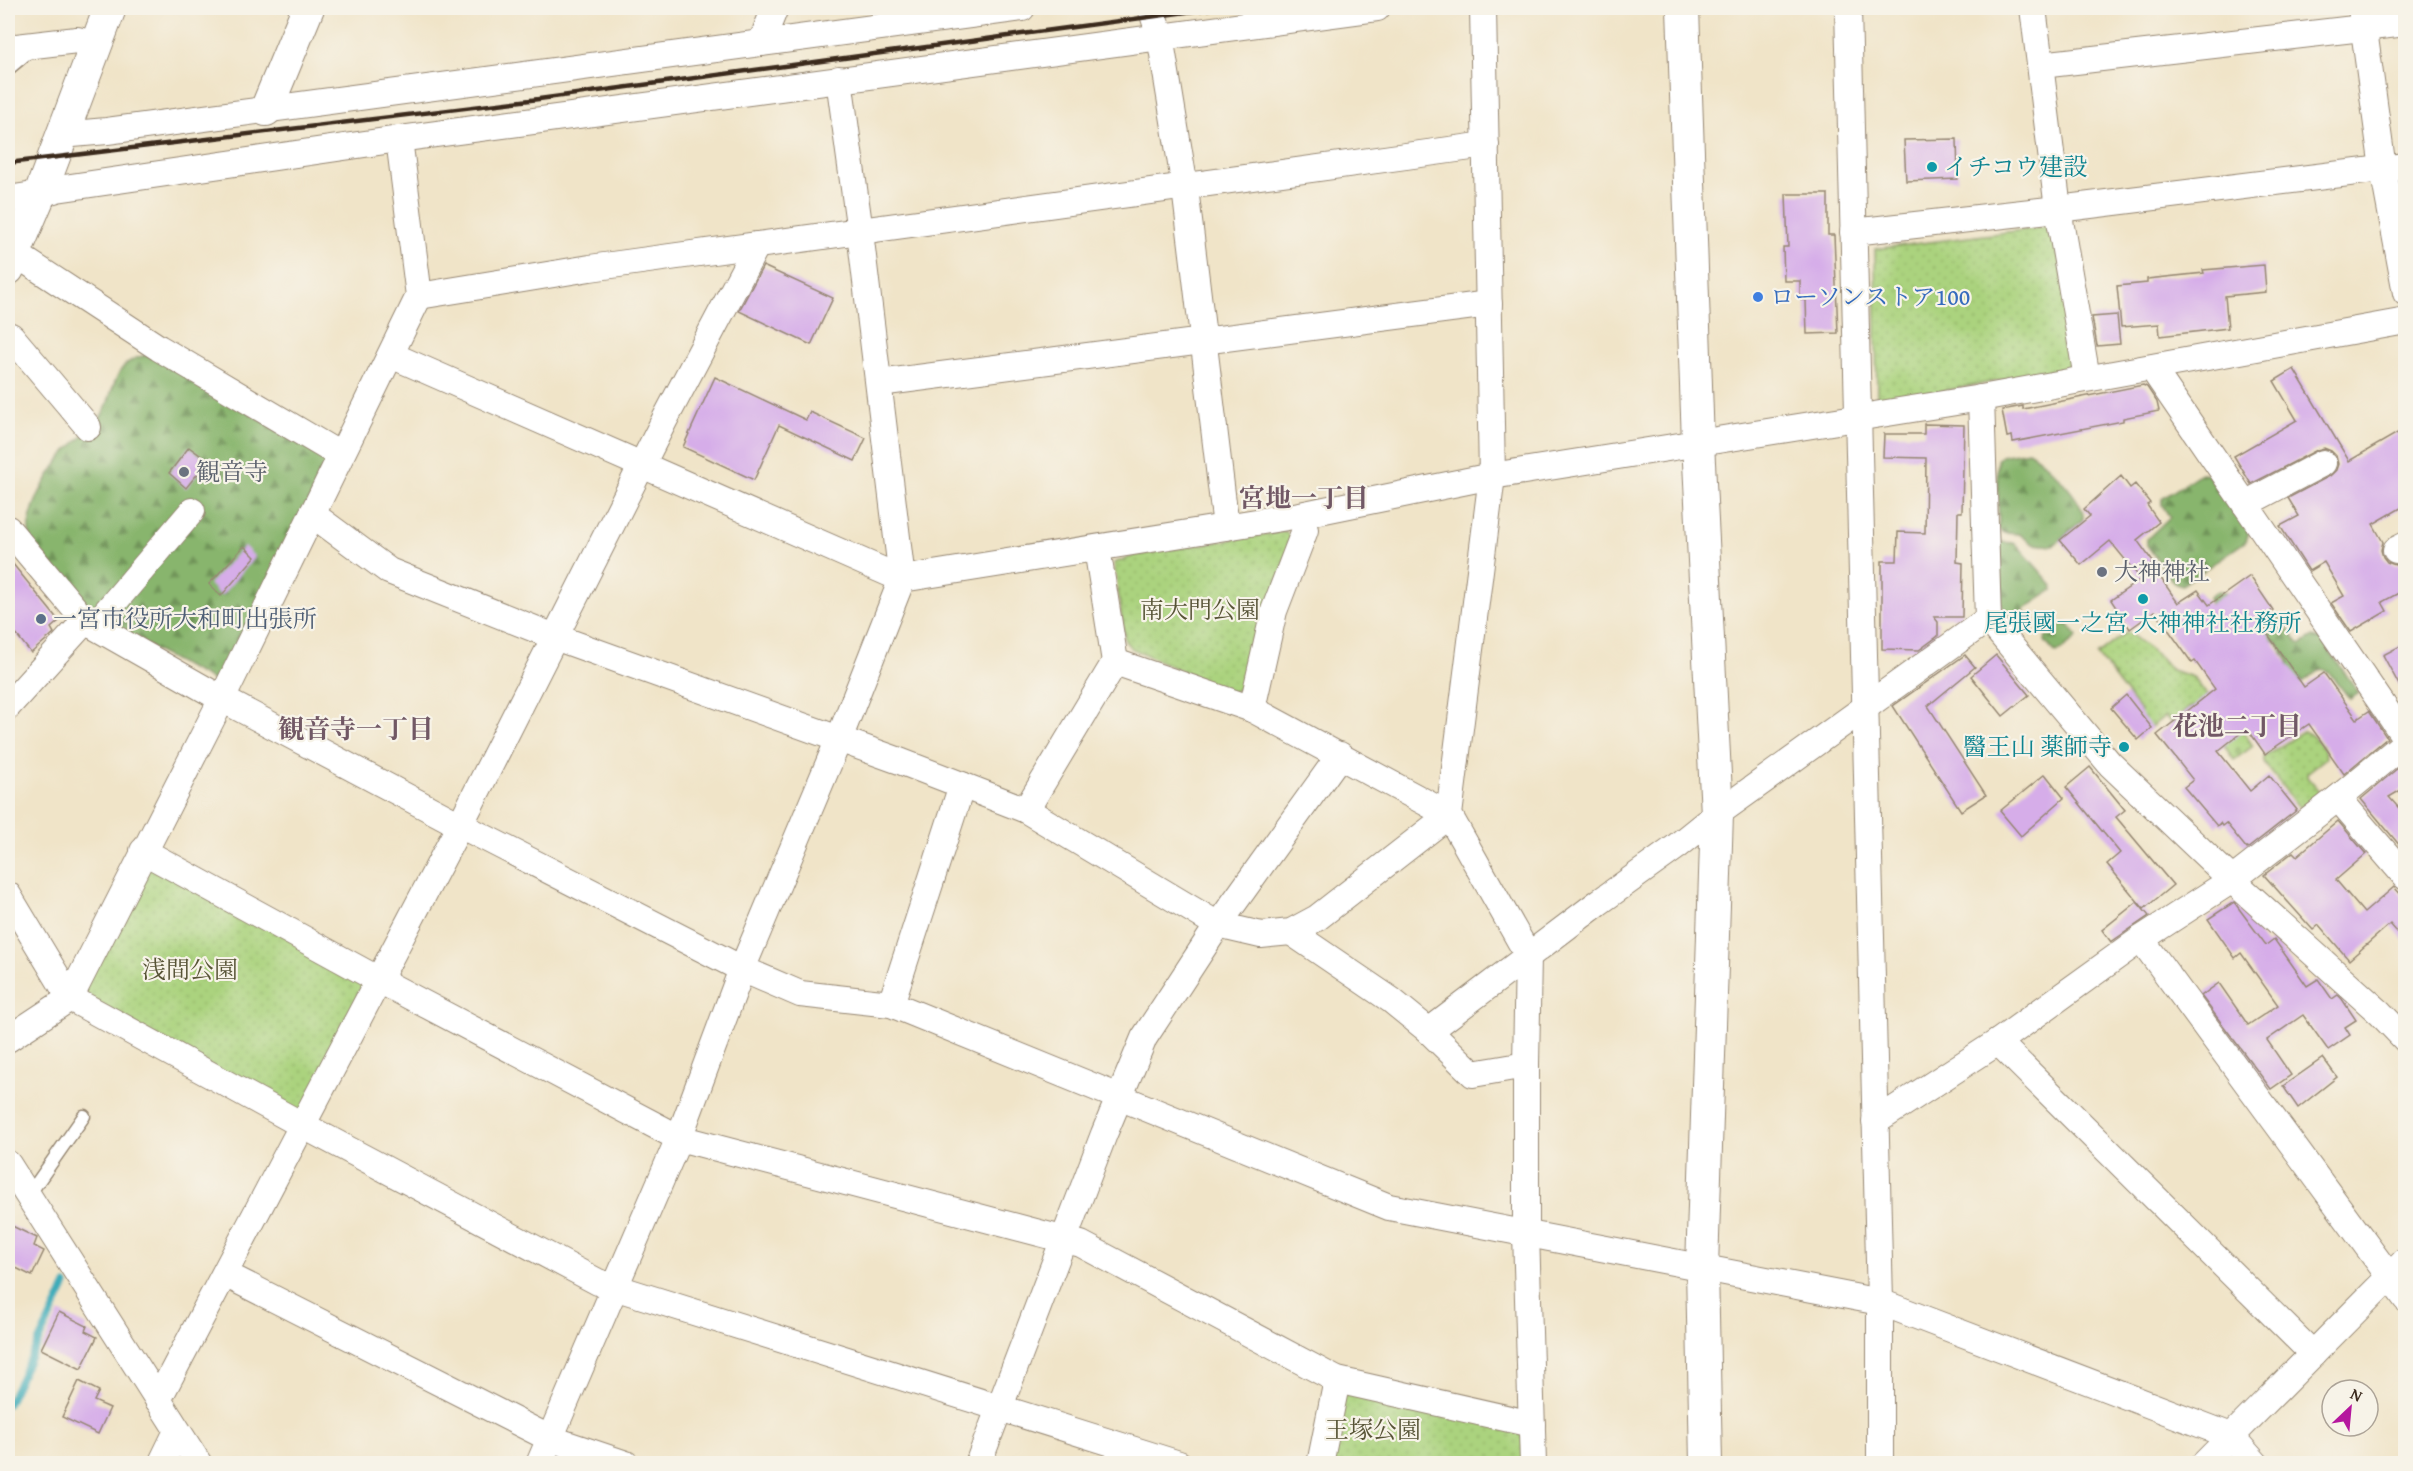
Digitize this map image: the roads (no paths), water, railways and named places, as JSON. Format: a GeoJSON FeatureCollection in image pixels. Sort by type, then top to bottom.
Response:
{"type":"FeatureCollection","features":[{"type":"Feature","properties":{"kind":"street"},"geometry":{"type":"LineString","coordinates":[[110,8],[94,44],[40,194],[11,261],[340,455]]}},
{"type":"Feature","properties":{"kind":"street"},"geometry":{"type":"LineString","coordinates":[[266,110],[308,8]]}},
{"type":"Feature","properties":{"kind":"street"},"geometry":{"type":"LineString","coordinates":[[761,43],[775,8]]}},
{"type":"Feature","properties":{"kind":"street"},"geometry":{"type":"LineString","coordinates":[[61,135],[266,110],[1022,8]]}},
{"type":"Feature","properties":{"kind":"street"},"geometry":{"type":"LineString","coordinates":[[1150,8],[1160,36],[1185,188],[1226,527]]}},
{"type":"Feature","properties":{"kind":"street"},"geometry":{"type":"LineString","coordinates":[[8,199],[57,189],[399,139],[1377,8]]}},
{"type":"Feature","properties":{"kind":"street"},"geometry":{"type":"LineString","coordinates":[[312,514],[389,571],[555,637],[839,739],[1026,810],[1218,926],[1261,935],[1291,932],[1317,918],[1449,815],[1492,476],[1484,8]]}},
{"type":"Feature","properties":{"kind":"street"},"geometry":{"type":"LineString","coordinates":[[1683,8],[1698,443],[1717,814],[1702,1266],[1706,1464]]}},
{"type":"Feature","properties":{"kind":"street"},"geometry":{"type":"LineString","coordinates":[[1848,8],[1860,418],[1880,1302],[1880,1464]]}},
{"type":"Feature","properties":{"kind":"street"},"geometry":{"type":"LineString","coordinates":[[2033,8],[2058,209],[2087,378]]}},
{"type":"Feature","properties":{"kind":"street"},"geometry":{"type":"LineString","coordinates":[[2041,65],[2362,18],[2406,23]]}},
{"type":"Feature","properties":{"kind":"street"},"geometry":{"type":"LineString","coordinates":[[2362,18],[2394,167],[2406,293]]}},
{"type":"Feature","properties":{"kind":"street"},"geometry":{"type":"LineString","coordinates":[[8,48],[77,40],[94,44]]}},
{"type":"Feature","properties":{"kind":"street"},"geometry":{"type":"LineString","coordinates":[[539,1464],[679,1138],[742,969],[839,739],[902,579],[839,79]]}},
{"type":"Feature","properties":{"kind":"street"},"geometry":{"type":"LineString","coordinates":[[8,1039],[70,998],[142,851],[222,699],[419,296],[399,139]]}},
{"type":"Feature","properties":{"kind":"street"},"geometry":{"type":"LineString","coordinates":[[419,296],[590,268],[1486,145]]}},
{"type":"Feature","properties":{"kind":"street"},"geometry":{"type":"LineString","coordinates":[[1853,232],[2394,167]]}},
{"type":"Feature","properties":{"kind":"street"},"geometry":{"type":"LineString","coordinates":[[158,1400],[460,825],[642,465],[757,245]]}},
{"type":"Feature","properties":{"kind":"street"},"geometry":{"type":"LineString","coordinates":[[879,383],[1489,304]]}},
{"type":"Feature","properties":{"kind":"street"},"geometry":{"type":"LineString","coordinates":[[391,355],[902,579],[1300,515],[1492,476],[1981,398],[2406,321]]}},
{"type":"Feature","properties":{"kind":"street"},"geometry":{"type":"LineString","coordinates":[[8,335],[88,427]]}},
{"type":"Feature","properties":{"kind":"street"},"geometry":{"type":"LineString","coordinates":[[1875,1122],[1998,1042],[2141,939],[2232,880],[2338,798],[2406,741],[2152,368]]}},
{"type":"Feature","properties":{"kind":"street"},"geometry":{"type":"LineString","coordinates":[[1981,398],[1988,618],[2110,764],[2232,880],[2380,1013],[2406,1040]]}},
{"type":"Feature","properties":{"kind":"street"},"geometry":{"type":"LineString","coordinates":[[2245,504],[2323,463]]}},
{"type":"Feature","properties":{"kind":"street"},"geometry":{"type":"LineString","coordinates":[[8,706],[90,624],[192,511]]}},
{"type":"Feature","properties":{"kind":"street"},"geometry":{"type":"LineString","coordinates":[[1252,709],[1274,611],[1305,530],[1300,515]]}},
{"type":"Feature","properties":{"kind":"street"},"geometry":{"type":"LineString","coordinates":[[8,529],[90,624],[222,699],[460,825],[742,969],[800,994],[891,1004],[1119,1098],[1289,1164],[1389,1207],[1880,1302],[2231,1436],[2256,1464]]}},
{"type":"Feature","properties":{"kind":"street"},"geometry":{"type":"LineString","coordinates":[[1026,810],[1115,662],[1097,548]]}},
{"type":"Feature","properties":{"kind":"street"},"geometry":{"type":"LineString","coordinates":[[1430,1031],[1717,814],[1988,618]]}},
{"type":"Feature","properties":{"kind":"street"},"geometry":{"type":"LineString","coordinates":[[1115,662],[1252,709],[1449,815],[1528,955],[1526,1233],[1533,1464]]}},
{"type":"Feature","properties":{"kind":"street"},"geometry":{"type":"LineString","coordinates":[[978,1464],[1144,1038],[1218,926],[1340,755]]}},
{"type":"Feature","properties":{"kind":"street"},"geometry":{"type":"LineString","coordinates":[[891,1004],[962,785]]}},
{"type":"Feature","properties":{"kind":"street"},"geometry":{"type":"LineString","coordinates":[[2338,798],[2406,877]]}},
{"type":"Feature","properties":{"kind":"street"},"geometry":{"type":"LineString","coordinates":[[142,851],[379,980],[679,1138],[1081,1244],[1337,1380],[1532,1424]]}},
{"type":"Feature","properties":{"kind":"street"},"geometry":{"type":"LineString","coordinates":[[8,895],[70,998],[302,1125],[598,1282],[1000,1406],[1179,1464]]}},
{"type":"Feature","properties":{"kind":"street"},"geometry":{"type":"LineString","coordinates":[[1291,932],[1391,1000],[1430,1031],[1473,1074],[1526,1065]]}},
{"type":"Feature","properties":{"kind":"street"},"geometry":{"type":"LineString","coordinates":[[2141,939],[2398,1268],[2406,1299]]}},
{"type":"Feature","properties":{"kind":"street"},"geometry":{"type":"LineString","coordinates":[[1998,1042],[2313,1354]]}},
{"type":"Feature","properties":{"kind":"street"},"geometry":{"type":"LineString","coordinates":[[8,1164],[199,1464]]}},
{"type":"Feature","properties":{"kind":"street"},"geometry":{"type":"LineString","coordinates":[[2204,1464],[2398,1268]]}},
{"type":"Feature","properties":{"kind":"street"},"geometry":{"type":"LineString","coordinates":[[225,1274],[549,1438],[626,1464]]}},
{"type":"Feature","properties":{"kind":"street"},"geometry":{"type":"LineString","coordinates":[[1320,1464],[1337,1380]]}},
{"type":"Feature","properties":{"kind":"street"},"geometry":{"type":"LineString","coordinates":[[161,1464],[177,1431]]}},
{"type":"Feature","properties":{"kind":"lane"},"geometry":{"type":"LineString","coordinates":[[8,69],[37,44]]}},
{"type":"Feature","properties":{"kind":"lane"},"geometry":{"type":"LineString","coordinates":[[28,1196],[84,1116]]}},
{"type":"Feature","properties":{"kind":"waterway"},"geometry":{"type":"LineString","coordinates":[[8,1404],[66,1285]]}},
{"type":"Feature","properties":{"kind":"railway"},"geometry":{"type":"LineString","coordinates":[[8,163],[539,99],[1216,8]]}},
{"type":"Feature","properties":{"kind":"place","name":"イチコウ建設"},"geometry":{"type":"Point","coordinates":[1932,167]}},
{"type":"Feature","properties":{"kind":"place","name":"ローソンストア100"},"geometry":{"type":"Point","coordinates":[1758,297]}},
{"type":"Feature","properties":{"kind":"place","name":"観音寺"},"geometry":{"type":"Point","coordinates":[184,472]}},
{"type":"Feature","properties":{"kind":"place","name":"大神神社"},"geometry":{"type":"Point","coordinates":[2102,572]}},
{"type":"Feature","properties":{"kind":"place","name":"尾張國一之宮 大神神社社務所"},"geometry":{"type":"Point","coordinates":[2143,599]}},
{"type":"Feature","properties":{"kind":"place","name":"一宮市役所大和町出張所"},"geometry":{"type":"Point","coordinates":[41,619]}},
{"type":"Feature","properties":{"kind":"place","name":"醫王山 薬師寺"},"geometry":{"type":"Point","coordinates":[2124,747]}},
{"type":"Feature","properties":{"kind":"district","name":"宮地一丁目"},"geometry":{"type":"Point","coordinates":[1304,498]}},
{"type":"Feature","properties":{"kind":"district","name":"花池二丁目"},"geometry":{"type":"Point","coordinates":[2237,726]}},
{"type":"Feature","properties":{"kind":"district","name":"観音寺一丁目"},"geometry":{"type":"Point","coordinates":[356,729]}},
{"type":"Feature","properties":{"kind":"park label","name":"南大門公園"},"geometry":{"type":"Point","coordinates":[1200,610]}},
{"type":"Feature","properties":{"kind":"park label","name":"浅間公園"},"geometry":{"type":"Point","coordinates":[190,970]}},
{"type":"Feature","properties":{"kind":"park label","name":"王塚公園"},"geometry":{"type":"Point","coordinates":[1373,1430]}}]}
